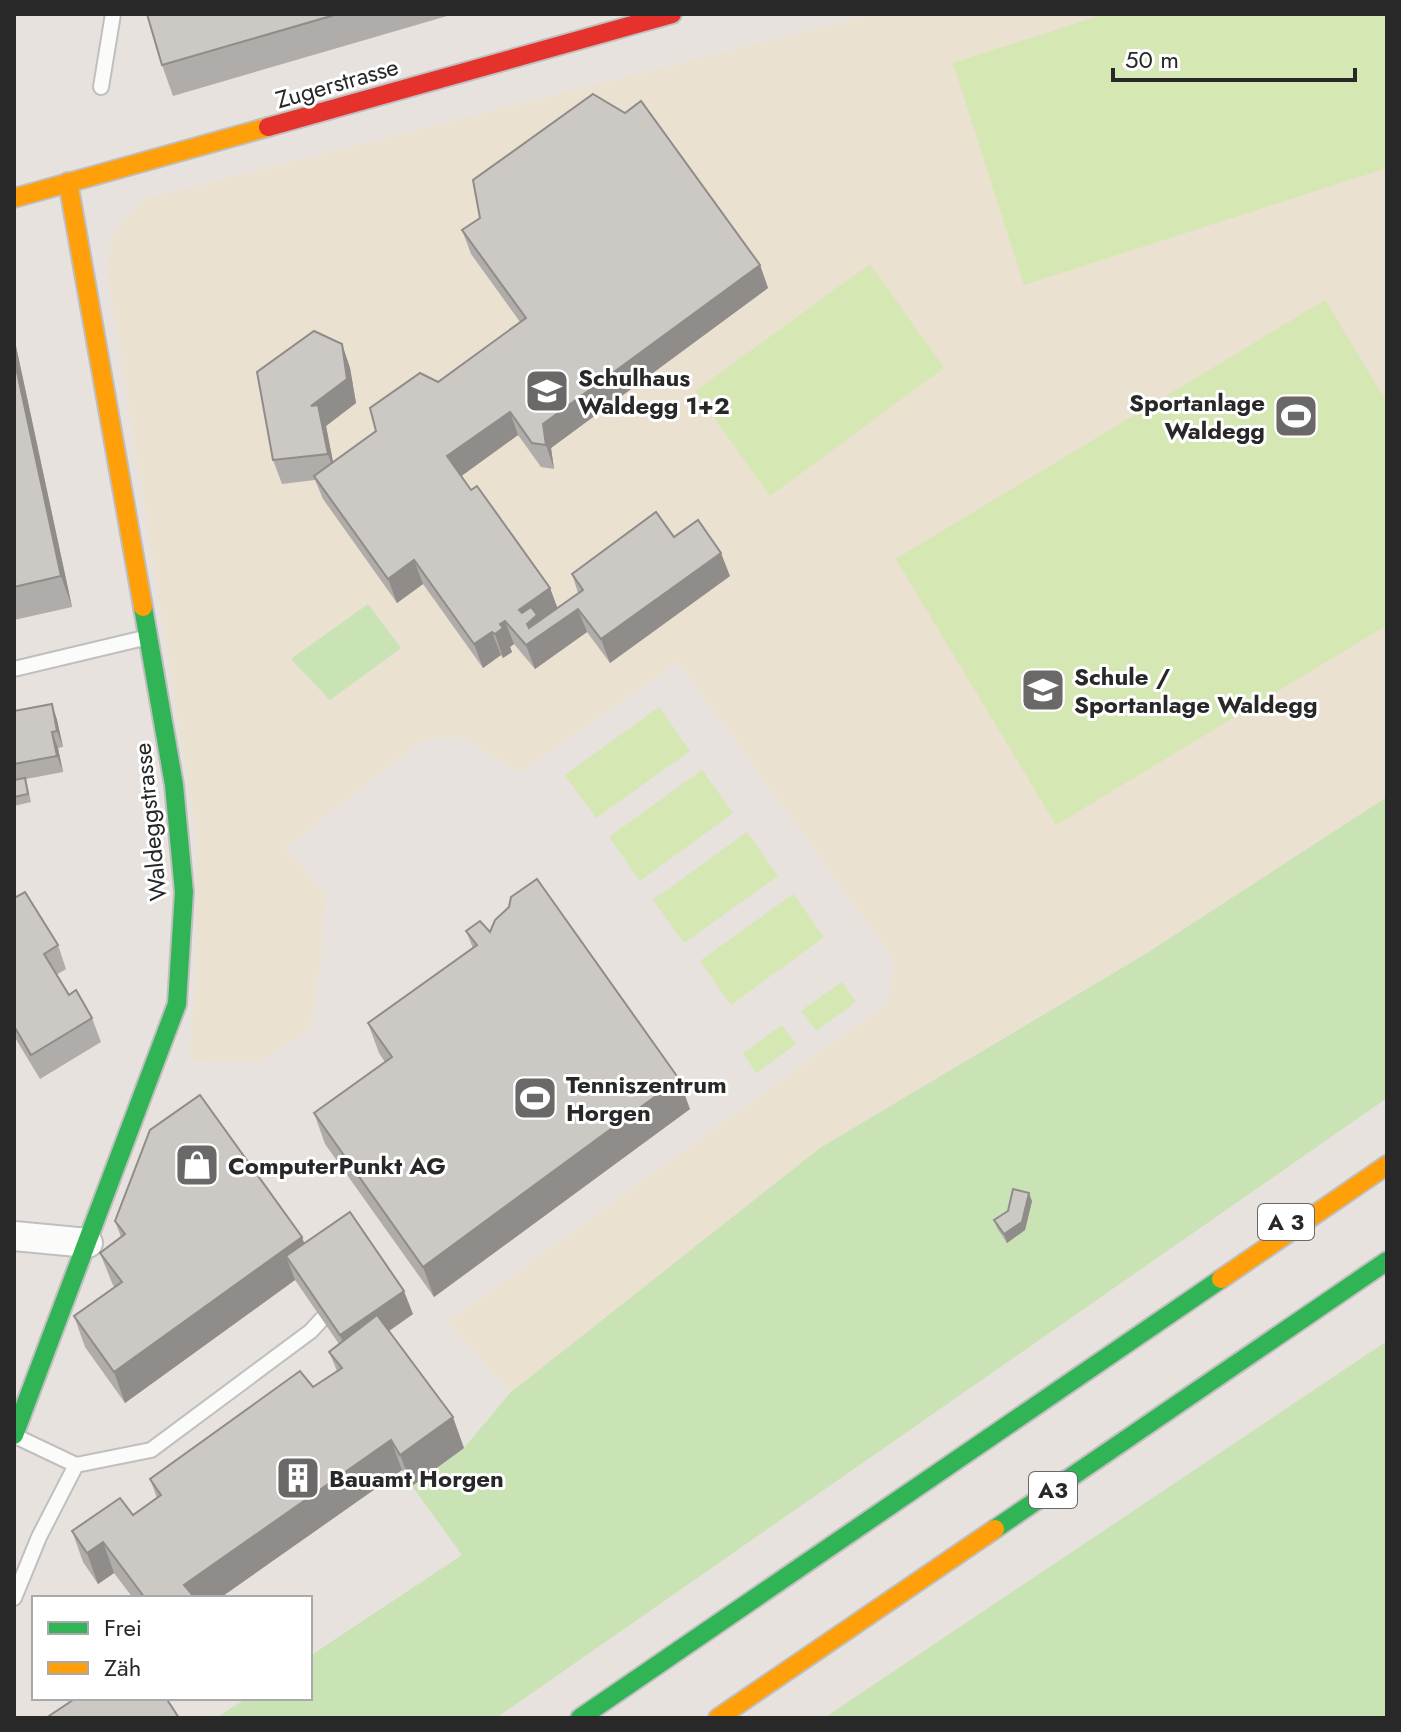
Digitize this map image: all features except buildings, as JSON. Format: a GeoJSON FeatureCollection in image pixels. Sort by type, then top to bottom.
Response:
{"type":"FeatureCollection","features":[{"type":"Feature","properties":{"kind":"main road","name":"Zugerstrasse"},"geometry":{"type":"LineString","coordinates":[[14,198],[672,14]]}},
{"type":"Feature","properties":{"kind":"main road","name":"Waldeggstrasse"},"geometry":{"type":"LineString","coordinates":[[14,1435],[177,1004],[184,892],[174,785],[68,182]]}},
{"type":"Feature","properties":{"kind":"main road","name":"A 3"},"geometry":{"type":"LineString","coordinates":[[1185,1303],[1363,1159]]}},
{"type":"Feature","properties":{"kind":"main road"},"geometry":{"type":"LineString","coordinates":[[580,1718],[1387,1165]]}},
{"type":"Feature","properties":{"kind":"main road","name":"A3"},"geometry":{"type":"LineString","coordinates":[[718,1718],[1387,1261]]}},
{"type":"Feature","properties":{"kind":"street"},"geometry":{"type":"LineString","coordinates":[[14,1236],[88,1243]]}},
{"type":"Feature","properties":{"kind":"lane"},"geometry":{"type":"LineString","coordinates":[[101,87],[113,14]]}},
{"type":"Feature","properties":{"kind":"lane"},"geometry":{"type":"LineString","coordinates":[[14,669],[148,637]]}},
{"type":"Feature","properties":{"kind":"lane"},"geometry":{"type":"LineString","coordinates":[[14,1435],[76,1465],[151,1450],[311,1331],[322,1319]]}},
{"type":"Feature","properties":{"kind":"lane"},"geometry":{"type":"LineString","coordinates":[[14,1598],[39,1537],[76,1465]]}},
{"type":"Feature","properties":{"kind":"shaded area","name":"Schule / Sportanlage Waldegg"},"geometry":{"type":"Polygon","coordinates":[[[873,14],[1387,14],[1387,797],[1147,953],[820,1148],[510,1393],[448,1322],[887,1003],[894,960],[678,662],[520,773],[464,737],[424,739],[285,848],[325,893],[321,956],[310,1030],[260,1062],[189,1060],[195,989],[197,839],[107,270],[113,233],[145,199],[873,14]]]}},
{"type":"Feature","properties":{"kind":"green space"},"geometry":{"type":"Polygon","coordinates":[[[1105,14],[1387,14],[1387,168],[1024,285],[953,63],[1105,14]]]}},
{"type":"Feature","properties":{"kind":"green space"},"geometry":{"type":"Polygon","coordinates":[[[870,264],[944,368],[770,496],[695,391],[870,264]]]}},
{"type":"Feature","properties":{"kind":"green space"},"geometry":{"type":"Polygon","coordinates":[[[1325,300],[1387,403],[1387,625],[1056,825],[896,559],[1325,300]]]}},
{"type":"Feature","properties":{"kind":"green space"},"geometry":{"type":"Polygon","coordinates":[[[368,604],[401,648],[330,700],[291,659],[368,604]]]}},
{"type":"Feature","properties":{"kind":"green space"},"geometry":{"type":"Polygon","coordinates":[[[659,707],[690,751],[596,818],[565,775],[659,707]]]}},
{"type":"Feature","properties":{"kind":"green space"},"geometry":{"type":"Polygon","coordinates":[[[702,770],[733,813],[640,881],[609,837],[702,770]]]}},
{"type":"Feature","properties":{"kind":"green space"},"geometry":{"type":"Polygon","coordinates":[[[1387,797],[1387,1098],[496,1718],[216,1718],[244,1700],[312,1700],[312,1655],[462,1555],[412,1486],[464,1448],[510,1393],[820,1148],[1147,953],[1387,797]]]}},
{"type":"Feature","properties":{"kind":"green space"},"geometry":{"type":"Polygon","coordinates":[[[747,832],[778,876],[684,943],[653,900],[747,832]]]}},
{"type":"Feature","properties":{"kind":"green space"},"geometry":{"type":"Polygon","coordinates":[[[793,894],[824,937],[731,1005],[700,961],[793,894]]]}},
{"type":"Feature","properties":{"kind":"green space"},"geometry":{"type":"Polygon","coordinates":[[[842,982],[856,1002],[816,1031],[801,1011],[842,982]]]}},
{"type":"Feature","properties":{"kind":"green space"},"geometry":{"type":"Polygon","coordinates":[[[782,1025],[796,1044],[756,1073],[743,1053],[782,1025]]]}},
{"type":"Feature","properties":{"kind":"green space"},"geometry":{"type":"Polygon","coordinates":[[[1387,1341],[1387,1718],[824,1718],[1387,1341]]]}},
{"type":"Feature","properties":{"kind":"traffic: fast"},"geometry":{"type":"LineString","coordinates":[[14,1435],[177,1004],[184,892],[174,785],[143,607]]}},
{"type":"Feature","properties":{"kind":"traffic: fast"},"geometry":{"type":"LineString","coordinates":[[995,1529],[1387,1261]]}},
{"type":"Feature","properties":{"kind":"traffic: fast"},"geometry":{"type":"LineString","coordinates":[[580,1718],[1221,1279]]}},
{"type":"Feature","properties":{"kind":"traffic: slow"},"geometry":{"type":"LineString","coordinates":[[14,198],[268,127]]}},
{"type":"Feature","properties":{"kind":"traffic: slow"},"geometry":{"type":"LineString","coordinates":[[68,182],[143,607]]}},
{"type":"Feature","properties":{"kind":"traffic: slow"},"geometry":{"type":"LineString","coordinates":[[1221,1279],[1387,1165]]}},
{"type":"Feature","properties":{"kind":"traffic: slow"},"geometry":{"type":"LineString","coordinates":[[718,1718],[995,1529]]}},
{"type":"Feature","properties":{"kind":"traffic: jam"},"geometry":{"type":"LineString","coordinates":[[268,127],[672,14]]}},
{"type":"Feature","properties":{"kind":"place","name":"Schulhaus Waldegg 1+2"},"geometry":{"type":"Point","coordinates":[547,391]}},
{"type":"Feature","properties":{"kind":"place","name":"Sportanlage Waldegg"},"geometry":{"type":"Point","coordinates":[1296,416]}},
{"type":"Feature","properties":{"kind":"place","name":"Schule / Sportanlage Waldegg"},"geometry":{"type":"Point","coordinates":[1043,690]}},
{"type":"Feature","properties":{"kind":"place","name":"Tenniszentrum Horgen"},"geometry":{"type":"Point","coordinates":[535,1098]}},
{"type":"Feature","properties":{"kind":"place","name":"ComputerPunkt AG"},"geometry":{"type":"Point","coordinates":[197,1165]}},
{"type":"Feature","properties":{"kind":"place","name":"Bauamt Horgen"},"geometry":{"type":"Point","coordinates":[298,1478]}}]}
